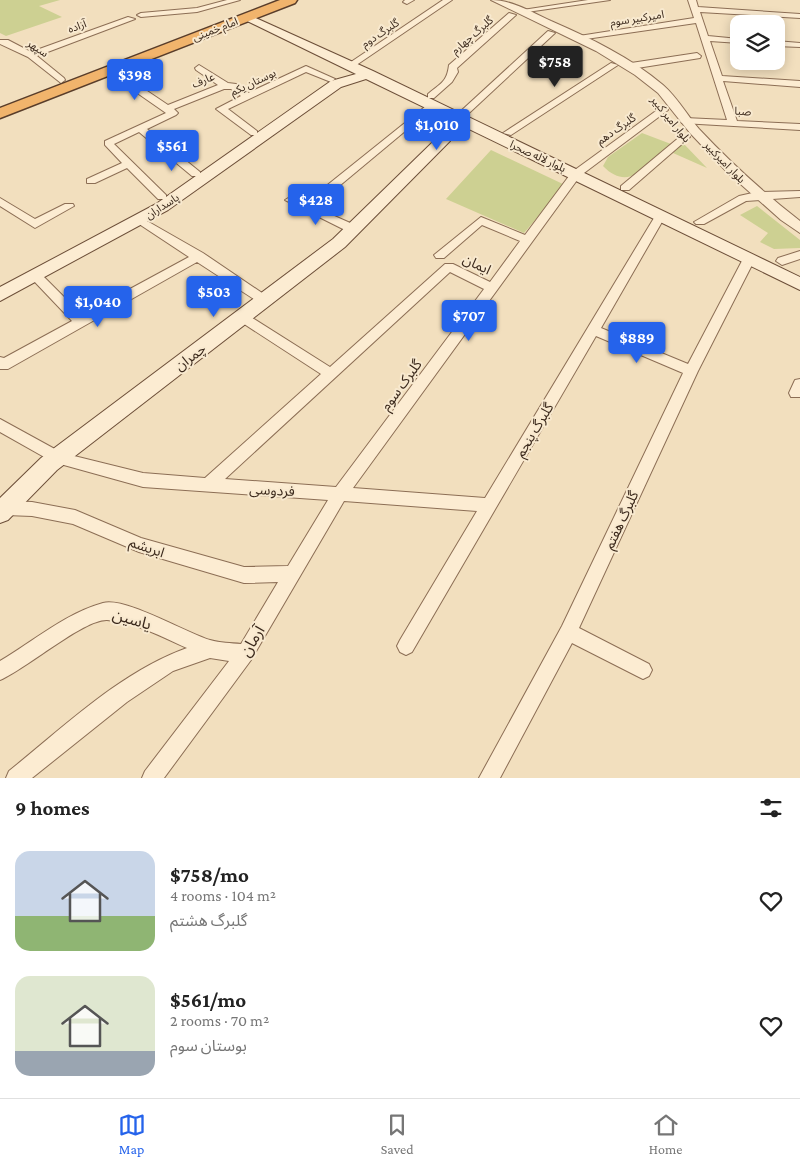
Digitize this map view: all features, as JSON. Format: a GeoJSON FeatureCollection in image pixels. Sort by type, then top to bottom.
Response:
{"type":"FeatureCollection","features":[{"type":"Feature","properties":{"kind":"highway","name":"امام خمینی"},"geometry":{"type":"LineString","coordinates":[[0,113],[110,70],[147,52],[270,0]]}},
{"type":"Feature","properties":{"kind":"highway","name":"امام خمینی"},"geometry":{"type":"LineString","coordinates":[[0,103],[61,80],[258,18],[291,0]]}},
{"type":"Feature","properties":{"kind":"main road","name":"بلوار لاله صحرا"},"geometry":{"type":"LineString","coordinates":[[258,18],[580,171],[625,188],[700,222],[794,258],[800,270]]}},
{"type":"Feature","properties":{"kind":"main road","name":"بلوار لاله صحرا"},"geometry":{"type":"LineString","coordinates":[[353,64],[368,74],[431,100]]}},
{"type":"Feature","properties":{"kind":"main road","name":"پاسداران"},"geometry":{"type":"LineString","coordinates":[[0,295],[140,220],[353,64]]}},
{"type":"Feature","properties":{"kind":"main road","name":"پاسداران"},"geometry":{"type":"LineString","coordinates":[[0,285],[162,197],[336,84],[368,74]]}},
{"type":"Feature","properties":{"kind":"main road","name":"چمران"},"geometry":{"type":"LineString","coordinates":[[3,511],[58,458],[340,242],[445,138],[461,115]]}},
{"type":"Feature","properties":{"kind":"main road","name":"بلوار لاله صحرا"},"geometry":{"type":"LineString","coordinates":[[480,124],[508,133],[661,215],[800,284]]}},
{"type":"Feature","properties":{"kind":"main road","name":"چمران"},"geometry":{"type":"LineString","coordinates":[[445,138],[480,124]]}},
{"type":"Feature","properties":{"kind":"street"},"geometry":{"type":"LineString","coordinates":[[141,15],[197,10],[236,0]]}},
{"type":"Feature","properties":{"kind":"street","name":"گلبرگ دوم"},"geometry":{"type":"LineString","coordinates":[[353,64],[448,0]]}},
{"type":"Feature","properties":{"kind":"street","name":"بلوار امیر کبیر"},"geometry":{"type":"LineString","coordinates":[[481,0],[516,13],[551,33],[604,53],[614,64],[646,89],[685,137],[724,178]]}},
{"type":"Feature","properties":{"kind":"street","name":"بلوار امیرکبیر"},"geometry":{"type":"LineString","coordinates":[[496,0],[516,13],[579,38],[604,53],[632,66],[670,98],[685,121],[746,195],[800,228]]}},
{"type":"Feature","properties":{"kind":"street"},"geometry":{"type":"LineString","coordinates":[[516,13],[606,0]]}},
{"type":"Feature","properties":{"kind":"street"},"geometry":{"type":"LineString","coordinates":[[733,123],[693,4],[800,16]]}},
{"type":"Feature","properties":{"kind":"street","name":"گلبرگ چهارم"},"geometry":{"type":"LineString","coordinates":[[307,207],[431,100],[449,80],[454,72],[452,67],[516,13]]}},
{"type":"Feature","properties":{"kind":"street","name":"آزاده"},"geometry":{"type":"LineString","coordinates":[[31,55],[131,18]]}},
{"type":"Feature","properties":{"kind":"street","name":"امیرکبیر سوم"},"geometry":{"type":"LineString","coordinates":[[579,38],[699,20]]}},
{"type":"Feature","properties":{"kind":"street"},"geometry":{"type":"LineString","coordinates":[[461,115],[551,33]]}},
{"type":"Feature","properties":{"kind":"street"},"geometry":{"type":"LineString","coordinates":[[704,38],[730,39]]}},
{"type":"Feature","properties":{"kind":"street","name":"سپهر"},"geometry":{"type":"LineString","coordinates":[[0,42],[5,42],[31,55],[61,80]]}},
{"type":"Feature","properties":{"kind":"street"},"geometry":{"type":"LineString","coordinates":[[785,44],[800,45]]}},
{"type":"Feature","properties":{"kind":"street"},"geometry":{"type":"LineString","coordinates":[[632,66],[697,56]]}},
{"type":"Feature","properties":{"kind":"street"},"geometry":{"type":"LineString","coordinates":[[508,133],[614,64]]}},
{"type":"Feature","properties":{"kind":"street"},"geometry":{"type":"LineString","coordinates":[[199,68],[226,86]]}},
{"type":"Feature","properties":{"kind":"street","name":"بوستان یکم"},"geometry":{"type":"LineString","coordinates":[[258,135],[221,109],[306,69],[331,79]]}},
{"type":"Feature","properties":{"kind":"street"},"geometry":{"type":"LineString","coordinates":[[110,70],[170,111]]}},
{"type":"Feature","properties":{"kind":"street"},"geometry":{"type":"LineString","coordinates":[[718,78],[800,84]]}},
{"type":"Feature","properties":{"kind":"street","name":"عارف"},"geometry":{"type":"LineString","coordinates":[[129,163],[108,143],[170,111],[226,86],[233,86],[247,97]]}},
{"type":"Feature","properties":{"kind":"street","name":"گلبرگ دهم"},"geometry":{"type":"LineString","coordinates":[[580,171],[663,110]]}},
{"type":"Feature","properties":{"kind":"street","name":"صبا"},"geometry":{"type":"LineString","coordinates":[[685,121],[800,127]]}},
{"type":"Feature","properties":{"kind":"street"},"geometry":{"type":"LineString","coordinates":[[140,128],[196,174]]}},
{"type":"Feature","properties":{"kind":"street"},"geometry":{"type":"LineString","coordinates":[[625,188],[685,137]]}},
{"type":"Feature","properties":{"kind":"street"},"geometry":{"type":"LineString","coordinates":[[91,181],[129,163],[162,197]]}},
{"type":"Feature","properties":{"kind":"street","name":"گلبرک سوم"},"geometry":{"type":"LineString","coordinates":[[340,494],[580,171]]}},
{"type":"Feature","properties":{"kind":"street"},"geometry":{"type":"LineString","coordinates":[[700,222],[746,195],[800,194]]}},
{"type":"Feature","properties":{"kind":"street"},"geometry":{"type":"LineString","coordinates":[[290,200],[353,229]]}},
{"type":"Feature","properties":{"kind":"street"},"geometry":{"type":"LineString","coordinates":[[0,201],[35,224],[69,206]]}},
{"type":"Feature","properties":{"kind":"street","name":"گلبرگ پنجم"},"geometry":{"type":"LineString","coordinates":[[406,646],[661,215]]}},
{"type":"Feature","properties":{"kind":"street"},"geometry":{"type":"LineString","coordinates":[[140,220],[199,256],[264,300]]}},
{"type":"Feature","properties":{"kind":"street"},"geometry":{"type":"LineString","coordinates":[[440,255],[481,220],[528,240]]}},
{"type":"Feature","properties":{"kind":"street"},"geometry":{"type":"LineString","coordinates":[[0,362],[3,365],[199,256]]}},
{"type":"Feature","properties":{"kind":"street","name":"گلبرگ هفتم"},"geometry":{"type":"LineString","coordinates":[[489,778],[568,632],[691,371],[749,259]]}},
{"type":"Feature","properties":{"kind":"street","name":"ایمان"},"geometry":{"type":"LineString","coordinates":[[331,374],[449,267],[492,288]]}},
{"type":"Feature","properties":{"kind":"street"},"geometry":{"type":"LineString","coordinates":[[36,276],[81,322]]}},
{"type":"Feature","properties":{"kind":"street"},"geometry":{"type":"LineString","coordinates":[[207,486],[331,374],[242,317]]}},
{"type":"Feature","properties":{"kind":"street"},"geometry":{"type":"LineString","coordinates":[[593,330],[691,371]]}},
{"type":"Feature","properties":{"kind":"street","name":"فردوسی"},"geometry":{"type":"LineString","coordinates":[[0,425],[58,458],[144,480],[489,506]]}},
{"type":"Feature","properties":{"kind":"street","name":"آرمان"},"geometry":{"type":"LineString","coordinates":[[152,778],[245,654],[340,494]]}},
{"type":"Feature","properties":{"kind":"street","name":"ابریشم"},"geometry":{"type":"LineString","coordinates":[[3,511],[32,509],[75,517],[139,545],[244,575],[291,574]]}},
{"type":"Feature","properties":{"kind":"street","name":"یاسین"},"geometry":{"type":"LineString","coordinates":[[0,671],[28,655],[63,629],[106,611],[138,618],[210,649],[245,654]]}},
{"type":"Feature","properties":{"kind":"street"},"geometry":{"type":"LineString","coordinates":[[568,632],[643,670]]}},
{"type":"Feature","properties":{"kind":"street"},"geometry":{"type":"LineString","coordinates":[[16,778],[120,695],[168,664],[210,649]]}},
{"type":"Feature","properties":{"kind":"green space"},"geometry":{"type":"Polygon","coordinates":[[[0,0],[60,0],[39,6],[62,17],[6,36],[0,33],[0,0]]]}},
{"type":"Feature","properties":{"kind":"green space"},"geometry":{"type":"Polygon","coordinates":[[[642,133],[671,144],[647,167],[631,176],[622,177],[613,174],[603,166],[608,157],[642,133]]]}},
{"type":"Feature","properties":{"kind":"green space"},"geometry":{"type":"Polygon","coordinates":[[[683,143],[707,168],[673,153],[683,143]]]}},
{"type":"Feature","properties":{"kind":"green space"},"geometry":{"type":"Polygon","coordinates":[[[491,150],[565,185],[524,233],[446,199],[491,150]]]}},
{"type":"Feature","properties":{"kind":"green space"},"geometry":{"type":"Polygon","coordinates":[[[757,206],[800,240],[800,248],[774,249],[760,242],[768,233],[740,215],[757,206]]]}}]}
